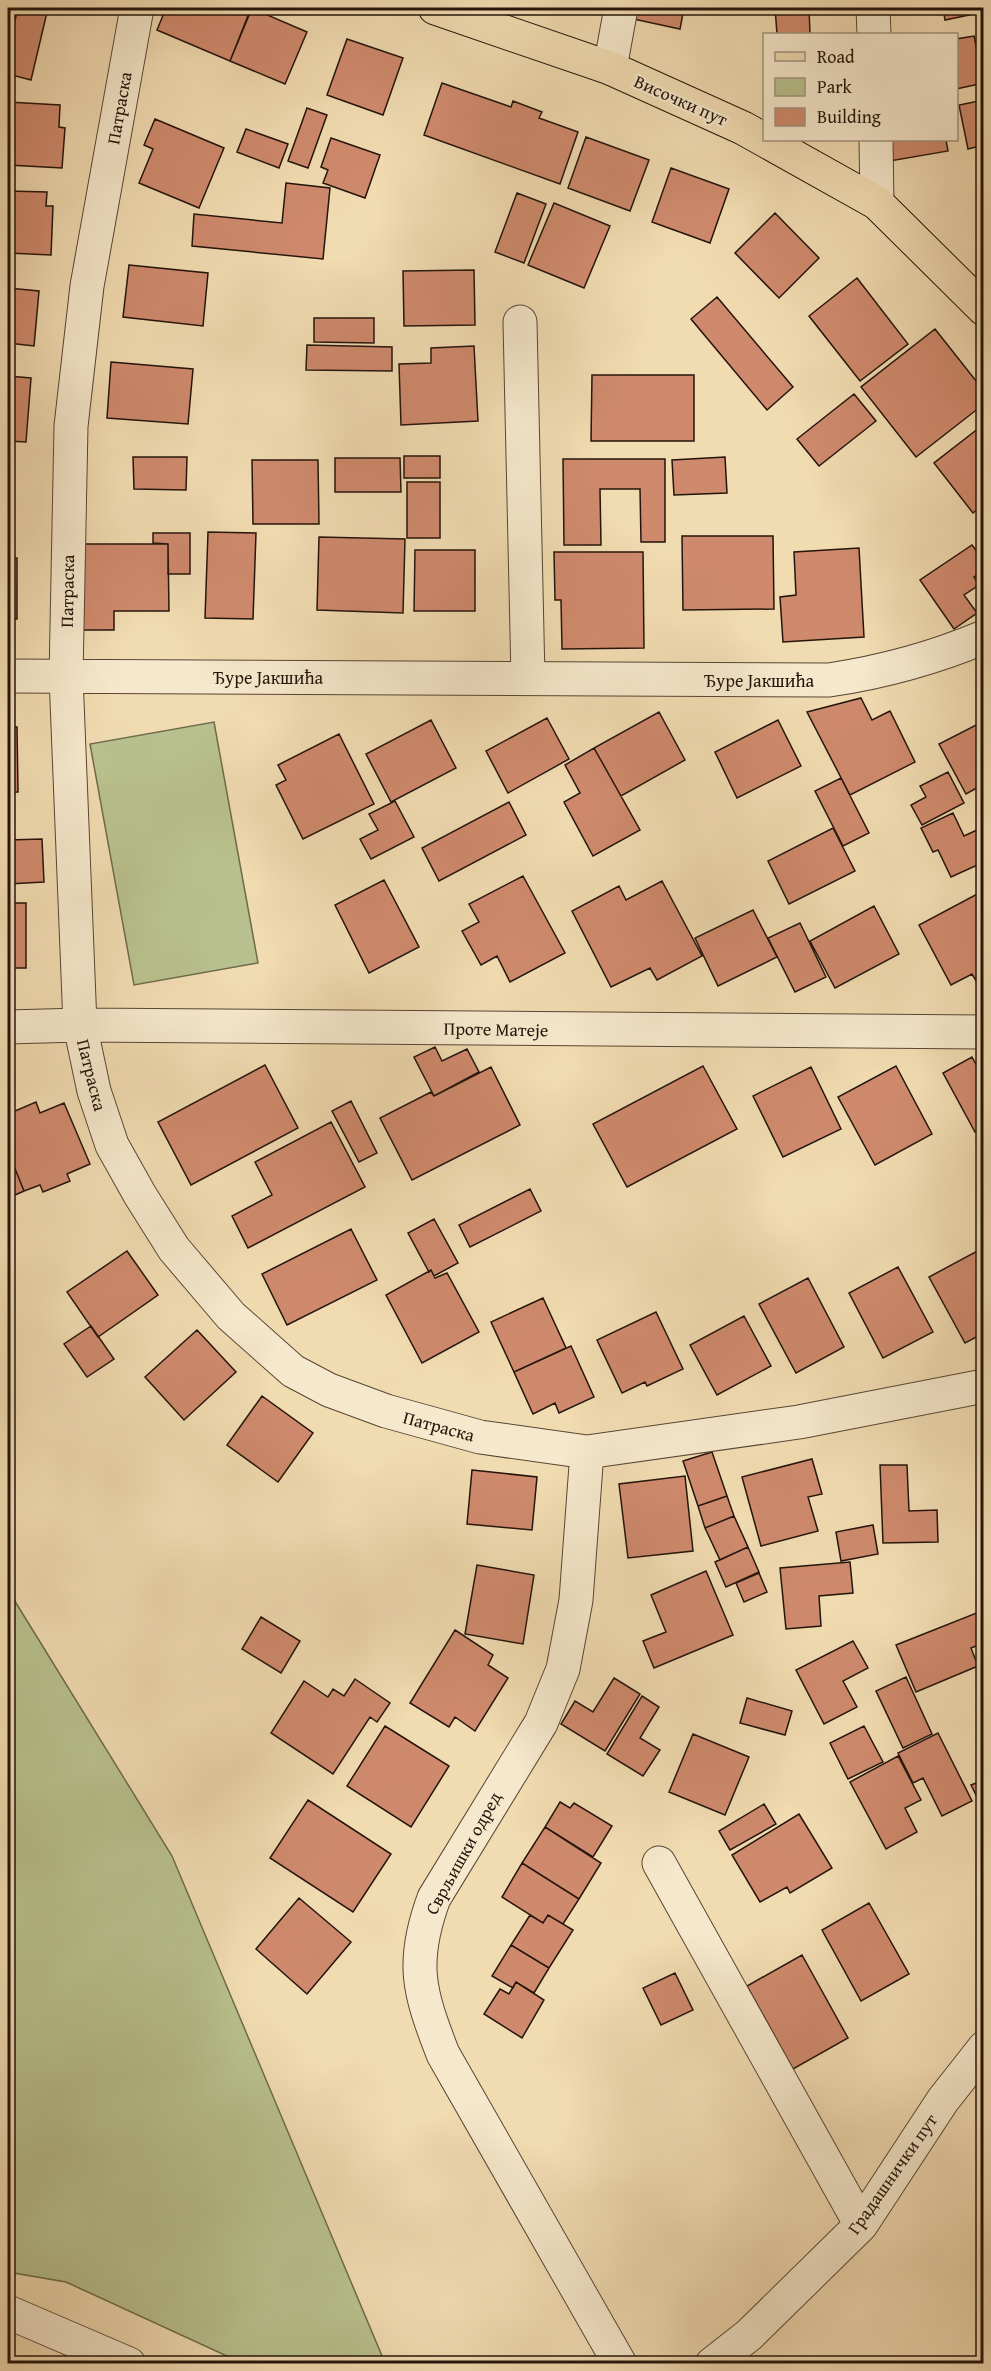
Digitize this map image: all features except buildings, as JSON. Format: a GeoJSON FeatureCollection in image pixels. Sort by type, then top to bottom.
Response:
{"type":"FeatureCollection","features":[{"type":"Feature","properties":{"kind":"main road","name":"Височки пут"},"geometry":{"type":"LineString","coordinates":[[435,8],[610,68],[763,139]]}},
{"type":"Feature","properties":{"kind":"main road","name":"Височки пут"},"geometry":{"type":"LineString","coordinates":[[766,141],[877,203],[984,309]]}},
{"type":"Feature","properties":{"kind":"street","name":"Патраска"},"geometry":{"type":"LineString","coordinates":[[137,8],[87,286],[70,426],[66,676],[80,1025],[94,1091],[112,1145],[140,1195],[174,1249],[231,1316],[293,1371],[367,1404],[480,1437],[587,1452],[799,1422],[984,1386]]}},
{"type":"Feature","properties":{"kind":"street"},"geometry":{"type":"LineString","coordinates":[[610,68],[621,8]]}},
{"type":"Feature","properties":{"kind":"street"},"geometry":{"type":"LineString","coordinates":[[873,8],[874,33]]}},
{"type":"Feature","properties":{"kind":"street"},"geometry":{"type":"LineString","coordinates":[[876,141],[877,203]]}},
{"type":"Feature","properties":{"kind":"street"},"geometry":{"type":"LineString","coordinates":[[520,322],[528,678]]}},
{"type":"Feature","properties":{"kind":"street","name":"Ђуре Јакшића"},"geometry":{"type":"LineString","coordinates":[[8,676],[829,680],[893,669],[949,652],[984,637]]}},
{"type":"Feature","properties":{"kind":"street","name":"Проте Матеје"},"geometry":{"type":"LineString","coordinates":[[8,1027],[80,1025],[984,1032]]}},
{"type":"Feature","properties":{"kind":"street","name":"Сврљишки одред"},"geometry":{"type":"LineString","coordinates":[[587,1452],[576,1600],[563,1669],[541,1723],[434,1898],[422,1930],[419,1954],[427,2012],[443,2054],[620,2364]]}},
{"type":"Feature","properties":{"kind":"street"},"geometry":{"type":"LineString","coordinates":[[659,1863],[861,2225]]}},
{"type":"Feature","properties":{"kind":"street","name":"Градашнички пут"},"geometry":{"type":"LineString","coordinates":[[712,2364],[749,2335],[861,2225],[943,2100],[984,2048]]}},
{"type":"Feature","properties":{"kind":"street"},"geometry":{"type":"LineString","coordinates":[[8,2312],[129,2364]]}},
{"type":"Feature","properties":{"kind":"path"},"geometry":{"type":"LineString","coordinates":[[8,2195],[11,2201]]}},
{"type":"Feature","properties":{"kind":"green space"},"geometry":{"type":"Polygon","coordinates":[[[214,722],[258,963],[134,985],[90,744],[214,722]]]}},
{"type":"Feature","properties":{"kind":"green space"},"geometry":{"type":"Polygon","coordinates":[[[8,1590],[172,1856],[385,2363],[242,2363],[66,2282],[8,2272],[8,1590]]]}}]}
